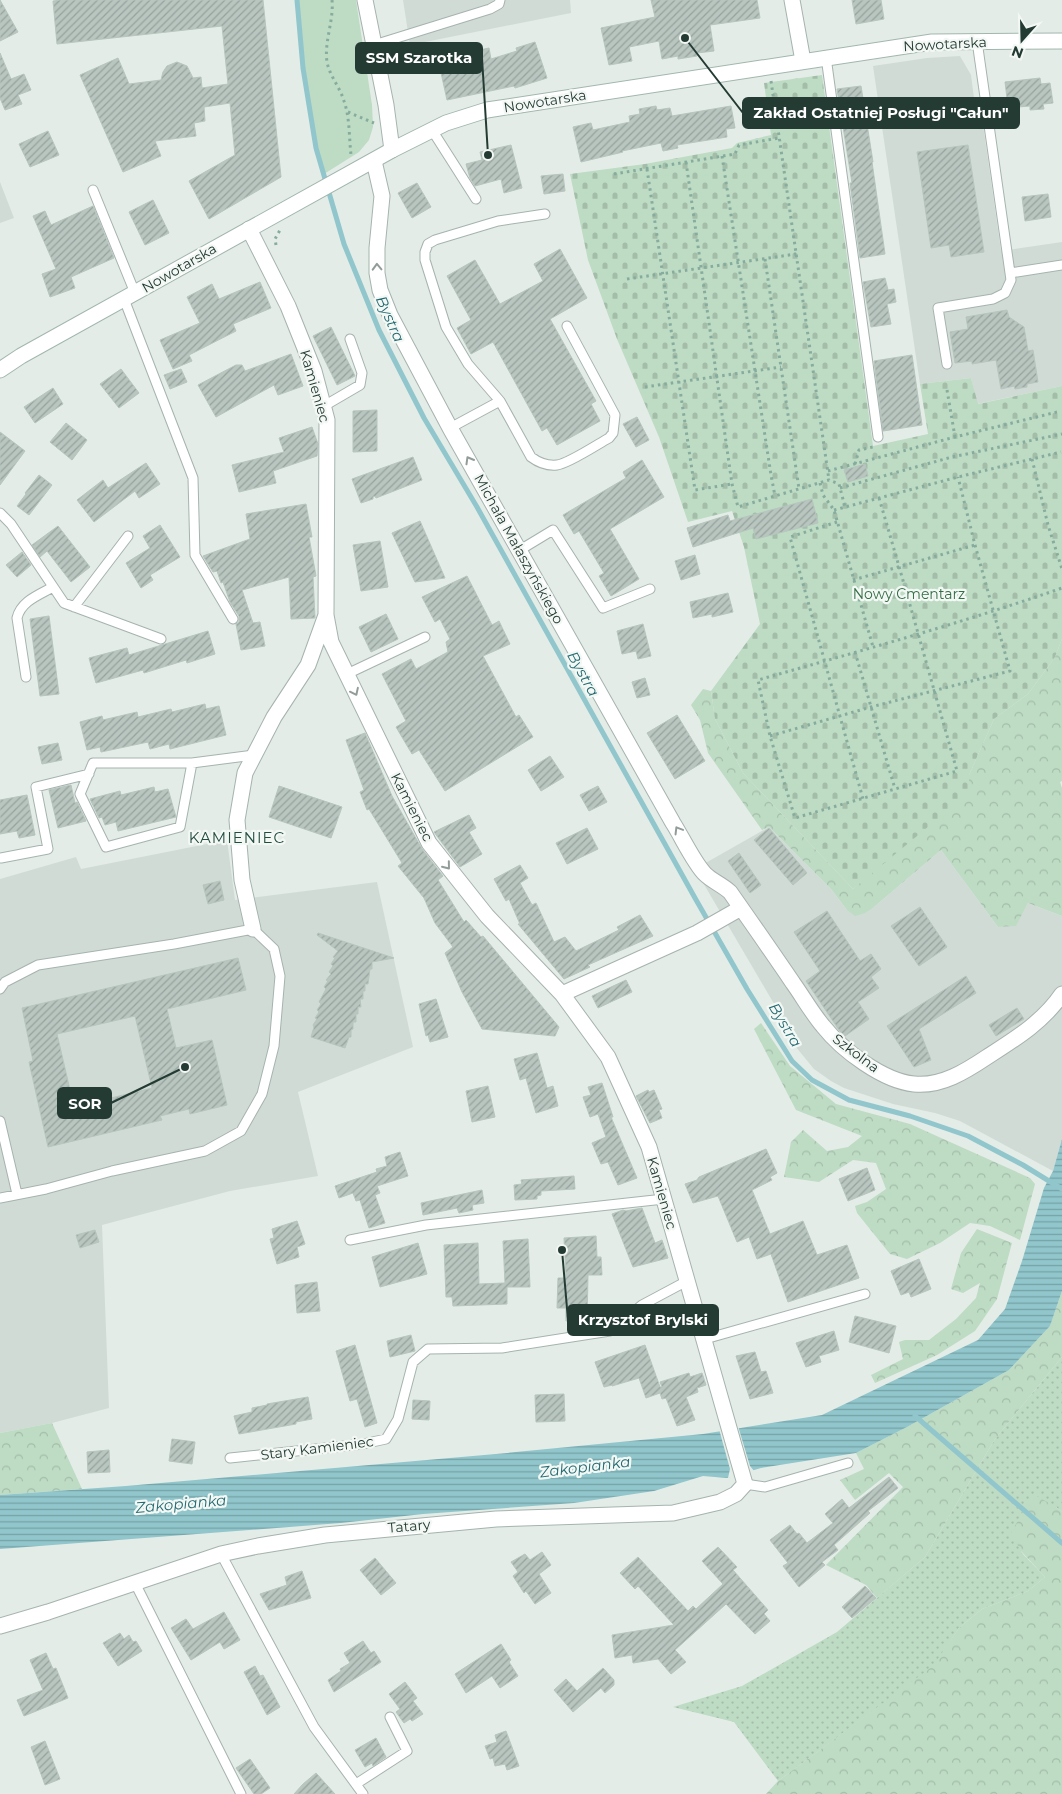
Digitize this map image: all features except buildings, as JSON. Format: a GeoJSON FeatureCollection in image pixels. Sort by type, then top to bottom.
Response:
{"type":"FeatureCollection","features":[{"type":"Feature","properties":{"kind":"street"},"geometry":{"type":"LineString","coordinates":[[365,0],[386,105],[392,150]]}},
{"type":"Feature","properties":{"kind":"street"},"geometry":{"type":"LineString","coordinates":[[792,0],[803,61]]}},
{"type":"Feature","properties":{"kind":"street","name":"Nowotarska"},"geometry":{"type":"LineString","coordinates":[[0,370],[21,356],[309,197],[350,168],[374,161],[446,123],[487,110],[932,42],[1062,41]]}},
{"type":"Feature","properties":{"kind":"street","name":"Michała Małaszyńskiego"},"geometry":{"type":"LineString","coordinates":[[374,161],[382,196],[377,248],[377,274],[380,290],[390,315],[450,428],[702,872],[710,879],[720,883],[741,908]]}},
{"type":"Feature","properties":{"kind":"street","name":"Kamieniec"},"geometry":{"type":"LineString","coordinates":[[249,229],[288,306],[314,371],[327,420],[326,615],[331,642],[429,843],[487,916],[562,994],[608,1057],[649,1147],[744,1479]]}},
{"type":"Feature","properties":{"kind":"street","name":"Kamieniec"},"geometry":{"type":"LineString","coordinates":[[253,929],[242,880],[237,820],[245,773],[274,717],[308,665],[326,615]]}},
{"type":"Feature","properties":{"kind":"street"},"geometry":{"type":"LineString","coordinates":[[562,994],[697,933],[741,908]]}},
{"type":"Feature","properties":{"kind":"street","name":"Szkolna"},"geometry":{"type":"LineString","coordinates":[[741,908],[824,1027],[845,1048],[866,1064],[891,1078],[915,1084],[939,1082],[961,1074],[1023,1034],[1041,1020],[1062,994]]}},
{"type":"Feature","properties":{"kind":"street","name":"Tatary"},"geometry":{"type":"LineString","coordinates":[[0,1626],[48,1612],[221,1554],[314,1536],[391,1528],[496,1519],[673,1513],[720,1502],[736,1494],[744,1479]]}},
{"type":"Feature","properties":{"kind":"lane"},"geometry":{"type":"LineString","coordinates":[[374,45],[490,9],[499,4],[500,0]]}},
{"type":"Feature","properties":{"kind":"lane"},"geometry":{"type":"LineString","coordinates":[[947,364],[938,308],[993,299],[1005,293],[1010,273],[977,41]]}},
{"type":"Feature","properties":{"kind":"lane"},"geometry":{"type":"LineString","coordinates":[[826,58],[878,437]]}},
{"type":"Feature","properties":{"kind":"lane"},"geometry":{"type":"LineString","coordinates":[[432,130],[476,199]]}},
{"type":"Feature","properties":{"kind":"lane"},"geometry":{"type":"LineString","coordinates":[[93,190],[193,478],[195,555],[233,619]]}},
{"type":"Feature","properties":{"kind":"lane"},"geometry":{"type":"LineString","coordinates":[[545,214],[498,221],[435,240],[428,244],[425,260],[446,327],[468,364],[500,400],[531,457],[538,462],[548,465],[559,465],[609,438],[614,433],[615,416],[567,326]]}},
{"type":"Feature","properties":{"kind":"lane"},"geometry":{"type":"LineString","coordinates":[[1010,273],[1062,265]]}},
{"type":"Feature","properties":{"kind":"lane"},"geometry":{"type":"LineString","coordinates":[[324,406],[360,385],[362,373],[350,340]]}},
{"type":"Feature","properties":{"kind":"lane"},"geometry":{"type":"LineString","coordinates":[[450,428],[500,400]]}},
{"type":"Feature","properties":{"kind":"lane"},"geometry":{"type":"LineString","coordinates":[[0,513],[11,524],[64,603],[161,639]]}},
{"type":"Feature","properties":{"kind":"lane"},"geometry":{"type":"LineString","coordinates":[[520,550],[553,530],[603,608],[650,589]]}},
{"type":"Feature","properties":{"kind":"lane"},"geometry":{"type":"LineString","coordinates":[[74,607],[128,536]]}},
{"type":"Feature","properties":{"kind":"lane"},"geometry":{"type":"LineString","coordinates":[[26,677],[17,618],[19,611],[28,600],[54,587]]}},
{"type":"Feature","properties":{"kind":"lane"},"geometry":{"type":"LineString","coordinates":[[346,674],[425,637]]}},
{"type":"Feature","properties":{"kind":"lane"},"geometry":{"type":"LineString","coordinates":[[192,763],[180,827],[106,847],[80,794],[93,763],[192,763],[254,755]]}},
{"type":"Feature","properties":{"kind":"lane"},"geometry":{"type":"LineString","coordinates":[[1,858],[48,849],[36,787],[89,774]]}},
{"type":"Feature","properties":{"kind":"lane"},"geometry":{"type":"LineString","coordinates":[[0,989],[5,982],[38,965],[174,944],[253,929],[274,949],[280,976],[274,1046],[262,1094],[241,1131],[205,1151],[112,1171],[46,1189],[0,1198]]}},
{"type":"Feature","properties":{"kind":"lane"},"geometry":{"type":"LineString","coordinates":[[0,1121],[18,1194]]}},
{"type":"Feature","properties":{"kind":"lane"},"geometry":{"type":"LineString","coordinates":[[350,1240],[426,1225],[664,1199]]}},
{"type":"Feature","properties":{"kind":"lane","name":"Stary Kamieniec"},"geometry":{"type":"LineString","coordinates":[[230,1458],[363,1444],[386,1439],[398,1419],[413,1362],[428,1349],[502,1348],[610,1331],[642,1305],[687,1280]]}},
{"type":"Feature","properties":{"kind":"lane"},"geometry":{"type":"LineString","coordinates":[[705,1339],[865,1294]]}},
{"type":"Feature","properties":{"kind":"lane"},"geometry":{"type":"LineString","coordinates":[[744,1479],[766,1487],[848,1463]]}},
{"type":"Feature","properties":{"kind":"lane"},"geometry":{"type":"LineString","coordinates":[[221,1554],[314,1727],[363,1794]]}},
{"type":"Feature","properties":{"kind":"lane"},"geometry":{"type":"LineString","coordinates":[[134,1583],[241,1794]]}},
{"type":"Feature","properties":{"kind":"lane"},"geometry":{"type":"LineString","coordinates":[[356,1784],[408,1751],[390,1717]]}},
{"type":"Feature","properties":{"kind":"path"},"geometry":{"type":"LineString","coordinates":[[332,0],[332,24],[327,45],[327,61],[330,74],[344,100],[347,112],[350,168]]}},
{"type":"Feature","properties":{"kind":"path"},"geometry":{"type":"LineString","coordinates":[[770,78],[829,480]]}},
{"type":"Feature","properties":{"kind":"path"},"geometry":{"type":"LineString","coordinates":[[347,112],[377,125]]}},
{"type":"Feature","properties":{"kind":"path"},"geometry":{"type":"LineString","coordinates":[[614,174],[734,154],[739,145],[779,138]]}},
{"type":"Feature","properties":{"kind":"path"},"geometry":{"type":"LineString","coordinates":[[722,156],[775,496]]}},
{"type":"Feature","properties":{"kind":"path"},"geometry":{"type":"LineString","coordinates":[[686,162],[732,484],[738,507],[829,480],[840,484],[845,507]]}},
{"type":"Feature","properties":{"kind":"path"},"geometry":{"type":"LineString","coordinates":[[647,169],[695,490],[732,484]]}},
{"type":"Feature","properties":{"kind":"path"},"geometry":{"type":"LineString","coordinates":[[263,257],[276,250],[275,239],[280,228],[286,224]]}},
{"type":"Feature","properties":{"kind":"path"},"geometry":{"type":"LineString","coordinates":[[627,279],[796,254]]}},
{"type":"Feature","properties":{"kind":"path"},"geometry":{"type":"LineString","coordinates":[[765,259],[799,489]]}},
{"type":"Feature","properties":{"kind":"path"},"geometry":{"type":"LineString","coordinates":[[645,388],[781,367]]}},
{"type":"Feature","properties":{"kind":"path"},"geometry":{"type":"LineString","coordinates":[[947,390],[955,437]]}},
{"type":"Feature","properties":{"kind":"path"},"geometry":{"type":"LineString","coordinates":[[828,471],[1057,412]]}},
{"type":"Feature","properties":{"kind":"path"},"geometry":{"type":"LineString","coordinates":[[840,488],[952,457],[1062,434]]}},
{"type":"Feature","properties":{"kind":"path"},"geometry":{"type":"LineString","coordinates":[[856,464],[858,450],[876,446],[878,437]]}},
{"type":"Feature","properties":{"kind":"path"},"geometry":{"type":"LineString","coordinates":[[834,510],[1061,452]]}},
{"type":"Feature","properties":{"kind":"path"},"geometry":{"type":"LineString","coordinates":[[1032,459],[1048,525],[1062,569]]}},
{"type":"Feature","properties":{"kind":"path"},"geometry":{"type":"LineString","coordinates":[[770,736],[871,707],[1010,671],[974,545],[958,477]]}},
{"type":"Feature","properties":{"kind":"path"},"geometry":{"type":"LineString","coordinates":[[820,483],[822,495],[834,510],[873,647]]}},
{"type":"Feature","properties":{"kind":"path"},"geometry":{"type":"LineString","coordinates":[[879,498],[919,635],[957,771],[795,818],[770,736],[758,680],[919,635],[1062,588]]}},
{"type":"Feature","properties":{"kind":"path"},"geometry":{"type":"LineString","coordinates":[[837,522],[790,537],[863,799]]}},
{"type":"Feature","properties":{"kind":"path"},"geometry":{"type":"LineString","coordinates":[[853,580],[974,545]]}},
{"type":"Feature","properties":{"kind":"path"},"geometry":{"type":"LineString","coordinates":[[855,652],[895,789]]}},
{"type":"Feature","properties":{"kind":"shaded area"},"geometry":{"type":"Polygon","coordinates":[[[403,0],[570,0],[571,13],[410,45],[403,0]]]}},
{"type":"Feature","properties":{"kind":"shaded area"},"geometry":{"type":"Polygon","coordinates":[[[960,56],[971,75],[977,121],[983,125],[1001,251],[1062,242],[1062,386],[977,404],[971,378],[920,384],[873,66],[927,58],[960,56]]]}},
{"type":"Feature","properties":{"kind":"shaded area"},"geometry":{"type":"Polygon","coordinates":[[[0,182],[14,218],[0,223],[0,182]]]}},
{"type":"Feature","properties":{"kind":"shaded area"},"geometry":{"type":"Polygon","coordinates":[[[769,827],[831,889],[847,910],[874,907],[941,850],[998,927],[1016,925],[1028,903],[1062,916],[1062,1139],[1053,1171],[960,1121],[935,1113],[893,1104],[844,1088],[814,1069],[791,1041],[787,1026],[695,869],[769,827]]]}},
{"type":"Feature","properties":{"kind":"shaded area"},"geometry":{"type":"Polygon","coordinates":[[[227,840],[235,900],[377,882],[413,1047],[298,1092],[318,1176],[230,1191],[102,1225],[109,1408],[52,1423],[0,1433],[0,879],[76,857],[81,869],[227,840]]]}},
{"type":"Feature","properties":{"kind":"green space"},"geometry":{"type":"Polygon","coordinates":[[[297,0],[356,0],[372,105],[373,127],[369,140],[359,152],[324,174],[309,110],[297,0]]]}},
{"type":"Feature","properties":{"kind":"green space","name":"Nowy Cmentarz"},"geometry":{"type":"Polygon","coordinates":[[[822,75],[873,446],[928,434],[920,384],[971,378],[978,404],[1062,386],[1062,639],[1055,657],[1028,694],[994,719],[969,775],[969,793],[853,889],[743,773],[715,719],[711,691],[760,624],[744,547],[732,511],[688,522],[659,437],[617,339],[588,260],[570,174],[645,164],[732,148],[737,143],[771,135],[764,83],[822,75]]]}},
{"type":"Feature","properties":{"kind":"green space"},"geometry":{"type":"Polygon","coordinates":[[[1062,639],[1062,781],[1060,782],[1062,788],[1062,916],[1028,903],[1016,926],[998,927],[941,850],[874,907],[865,913],[855,916],[847,910],[831,889],[769,827],[762,830],[708,753],[700,720],[691,705],[703,689],[711,691],[715,719],[743,773],[853,889],[969,775],[994,719],[1028,694],[1055,657],[1062,639]]]}},
{"type":"Feature","properties":{"kind":"green space"},"geometry":{"type":"Polygon","coordinates":[[[761,1023],[790,1066],[836,1104],[910,1124],[1030,1178],[1035,1184],[1020,1240],[990,1226],[970,1223],[940,1243],[907,1259],[890,1254],[857,1213],[855,1206],[867,1202],[886,1189],[876,1163],[853,1160],[819,1182],[784,1177],[791,1142],[803,1130],[827,1151],[848,1147],[862,1136],[796,1110],[754,1029],[761,1023]]]}},
{"type":"Feature","properties":{"kind":"green space"},"geometry":{"type":"Polygon","coordinates":[[[977,1229],[1012,1243],[997,1299],[975,1331],[937,1355],[875,1383],[871,1375],[903,1359],[899,1342],[905,1340],[929,1340],[956,1319],[976,1298],[980,1283],[963,1293],[951,1289],[961,1253],[977,1229]]]}},
{"type":"Feature","properties":{"kind":"green space"},"geometry":{"type":"Polygon","coordinates":[[[1062,1291],[1062,1357],[995,1439],[925,1557],[877,1598],[866,1585],[826,1565],[903,1487],[889,1473],[855,1500],[840,1480],[864,1469],[856,1453],[1009,1370],[1050,1326],[1062,1291]]]}},
{"type":"Feature","properties":{"kind":"green space"},"geometry":{"type":"Polygon","coordinates":[[[1062,1357],[1062,1512],[1056,1507],[1021,1552],[1045,1577],[1028,1591],[982,1609],[959,1628],[934,1666],[778,1781],[734,1722],[673,1707],[742,1686],[837,1632],[925,1557],[995,1439],[1062,1357]]]}},
{"type":"Feature","properties":{"kind":"green space"},"geometry":{"type":"Polygon","coordinates":[[[52,1423],[82,1489],[0,1495],[0,1433],[52,1423]]]}},
{"type":"Feature","properties":{"kind":"green space"},"geometry":{"type":"Polygon","coordinates":[[[1033,1494],[1062,1512],[1062,1794],[766,1794],[778,1781],[933,1666],[959,1628],[982,1609],[1028,1591],[1045,1577],[1021,1551],[1011,1533],[1033,1494]]]}},
{"type":"Feature","properties":{"kind":"water","name":"Zakopianka"},"geometry":{"type":"Polygon","coordinates":[[[1062,1139],[1062,1291],[1050,1326],[1009,1370],[856,1453],[761,1468],[727,1478],[703,1476],[654,1491],[574,1503],[0,1549],[0,1495],[496,1454],[703,1434],[822,1415],[978,1340],[1005,1309],[1044,1188],[1053,1171],[1062,1139]]]}},
{"type":"Feature","properties":{"kind":"pier"},"geometry":{"type":"Polygon","coordinates":[[[738,1426],[750,1466],[755,1472],[728,1478],[730,1469],[719,1429],[738,1426]]]}},
{"type":"Feature","properties":{"kind":"waterway","name":"Bystra"},"geometry":{"type":"LineString","coordinates":[[297,0],[303,68],[316,148],[344,244],[379,330],[424,418],[477,507],[695,898],[747,989],[792,1061],[812,1080],[849,1100],[910,1116],[968,1136],[1023,1165],[1062,1189]]}},
{"type":"Feature","properties":{"kind":"waterway"},"geometry":{"type":"LineString","coordinates":[[915,1416],[1062,1543]]}},
{"type":"Feature","properties":{"kind":"place","name":"Zakład Ostatniej Posługi \"Całun\""},"geometry":{"type":"Point","coordinates":[685,38]}},
{"type":"Feature","properties":{"kind":"place","name":"SSM Szarotka"},"geometry":{"type":"Point","coordinates":[488,155]}},
{"type":"Feature","properties":{"kind":"place","name":"SOR"},"geometry":{"type":"Point","coordinates":[185,1067]}},
{"type":"Feature","properties":{"kind":"place","name":"Krzysztof Brylski"},"geometry":{"type":"Point","coordinates":[562,1250]}},
{"type":"Feature","properties":{"kind":"district","name":"KAMIENIEC"},"geometry":{"type":"Point","coordinates":[237,838]}}]}
